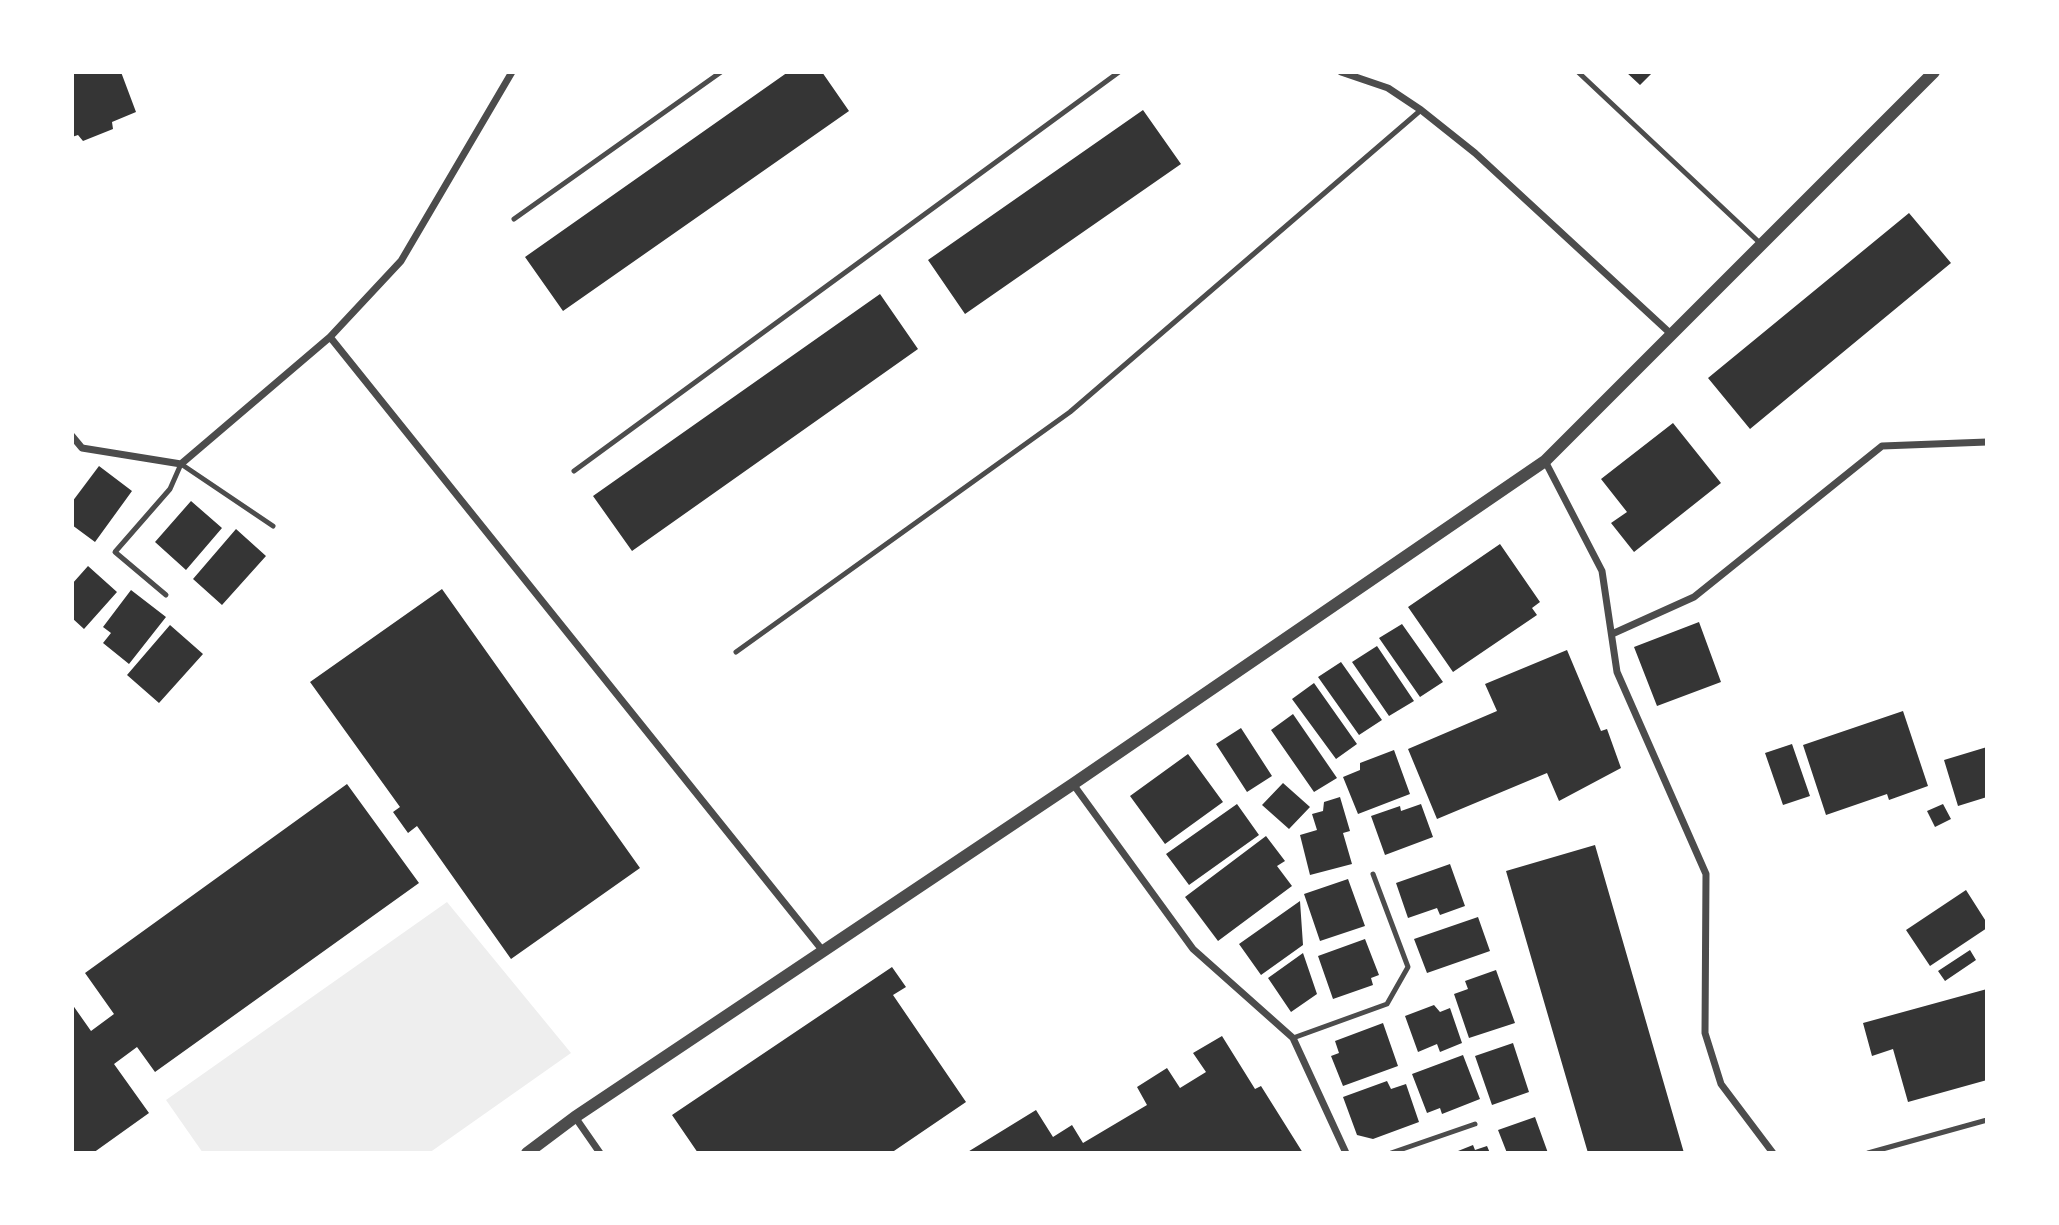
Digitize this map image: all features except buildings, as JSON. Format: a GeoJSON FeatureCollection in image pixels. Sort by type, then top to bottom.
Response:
{"type":"FeatureCollection","features":[{"type":"Feature","properties":{"kind":"street"},"geometry":{"type":"LineString","coordinates":[[72,436],[82,448],[181,464],[330,337],[401,261],[512,72]]}},
{"type":"Feature","properties":{"kind":"street"},"geometry":{"type":"LineString","coordinates":[[1341,72],[1388,88],[1421,110],[1475,153],[1671,334]]}},
{"type":"Feature","properties":{"kind":"street"},"geometry":{"type":"LineString","coordinates":[[527,1153],[575,1117],[1073,784],[1545,461],[1934,72]]}},
{"type":"Feature","properties":{"kind":"street"},"geometry":{"type":"LineString","coordinates":[[330,337],[823,951]]}},
{"type":"Feature","properties":{"kind":"street"},"geometry":{"type":"LineString","coordinates":[[1612,634],[1694,597],[1882,446],[1987,442]]}},
{"type":"Feature","properties":{"kind":"street"},"geometry":{"type":"LineString","coordinates":[[1545,461],[1602,571],[1617,672],[1706,874],[1704,1032],[1721,1084],[1773,1153]]}},
{"type":"Feature","properties":{"kind":"street"},"geometry":{"type":"LineString","coordinates":[[1073,784],[1193,949],[1293,1038],[1346,1153]]}},
{"type":"Feature","properties":{"kind":"street"},"geometry":{"type":"LineString","coordinates":[[575,1117],[600,1153]]}},
{"type":"Feature","properties":{"kind":"lane"},"geometry":{"type":"LineString","coordinates":[[514,219],[721,72]]}},
{"type":"Feature","properties":{"kind":"lane"},"geometry":{"type":"LineString","coordinates":[[574,471],[1119,72]]}},
{"type":"Feature","properties":{"kind":"lane"},"geometry":{"type":"LineString","coordinates":[[1578,72],[1761,244]]}},
{"type":"Feature","properties":{"kind":"lane"},"geometry":{"type":"LineString","coordinates":[[736,652],[1070,412],[1421,110]]}},
{"type":"Feature","properties":{"kind":"lane"},"geometry":{"type":"LineString","coordinates":[[166,595],[115,552],[170,489],[181,464],[273,526]]}},
{"type":"Feature","properties":{"kind":"lane"},"geometry":{"type":"LineString","coordinates":[[1293,1038],[1387,1004],[1408,967],[1373,874]]}},
{"type":"Feature","properties":{"kind":"lane"},"geometry":{"type":"LineString","coordinates":[[1868,1153],[1987,1120]]}},
{"type":"Feature","properties":{"kind":"lane"},"geometry":{"type":"LineString","coordinates":[[1391,1153],[1475,1124]]}},
{"type":"Feature","properties":{"kind":"shaded area"},"geometry":{"type":"Polygon","coordinates":[[[447,902],[571,1053],[429,1153],[203,1153],[166,1100],[447,902]]]}}]}
